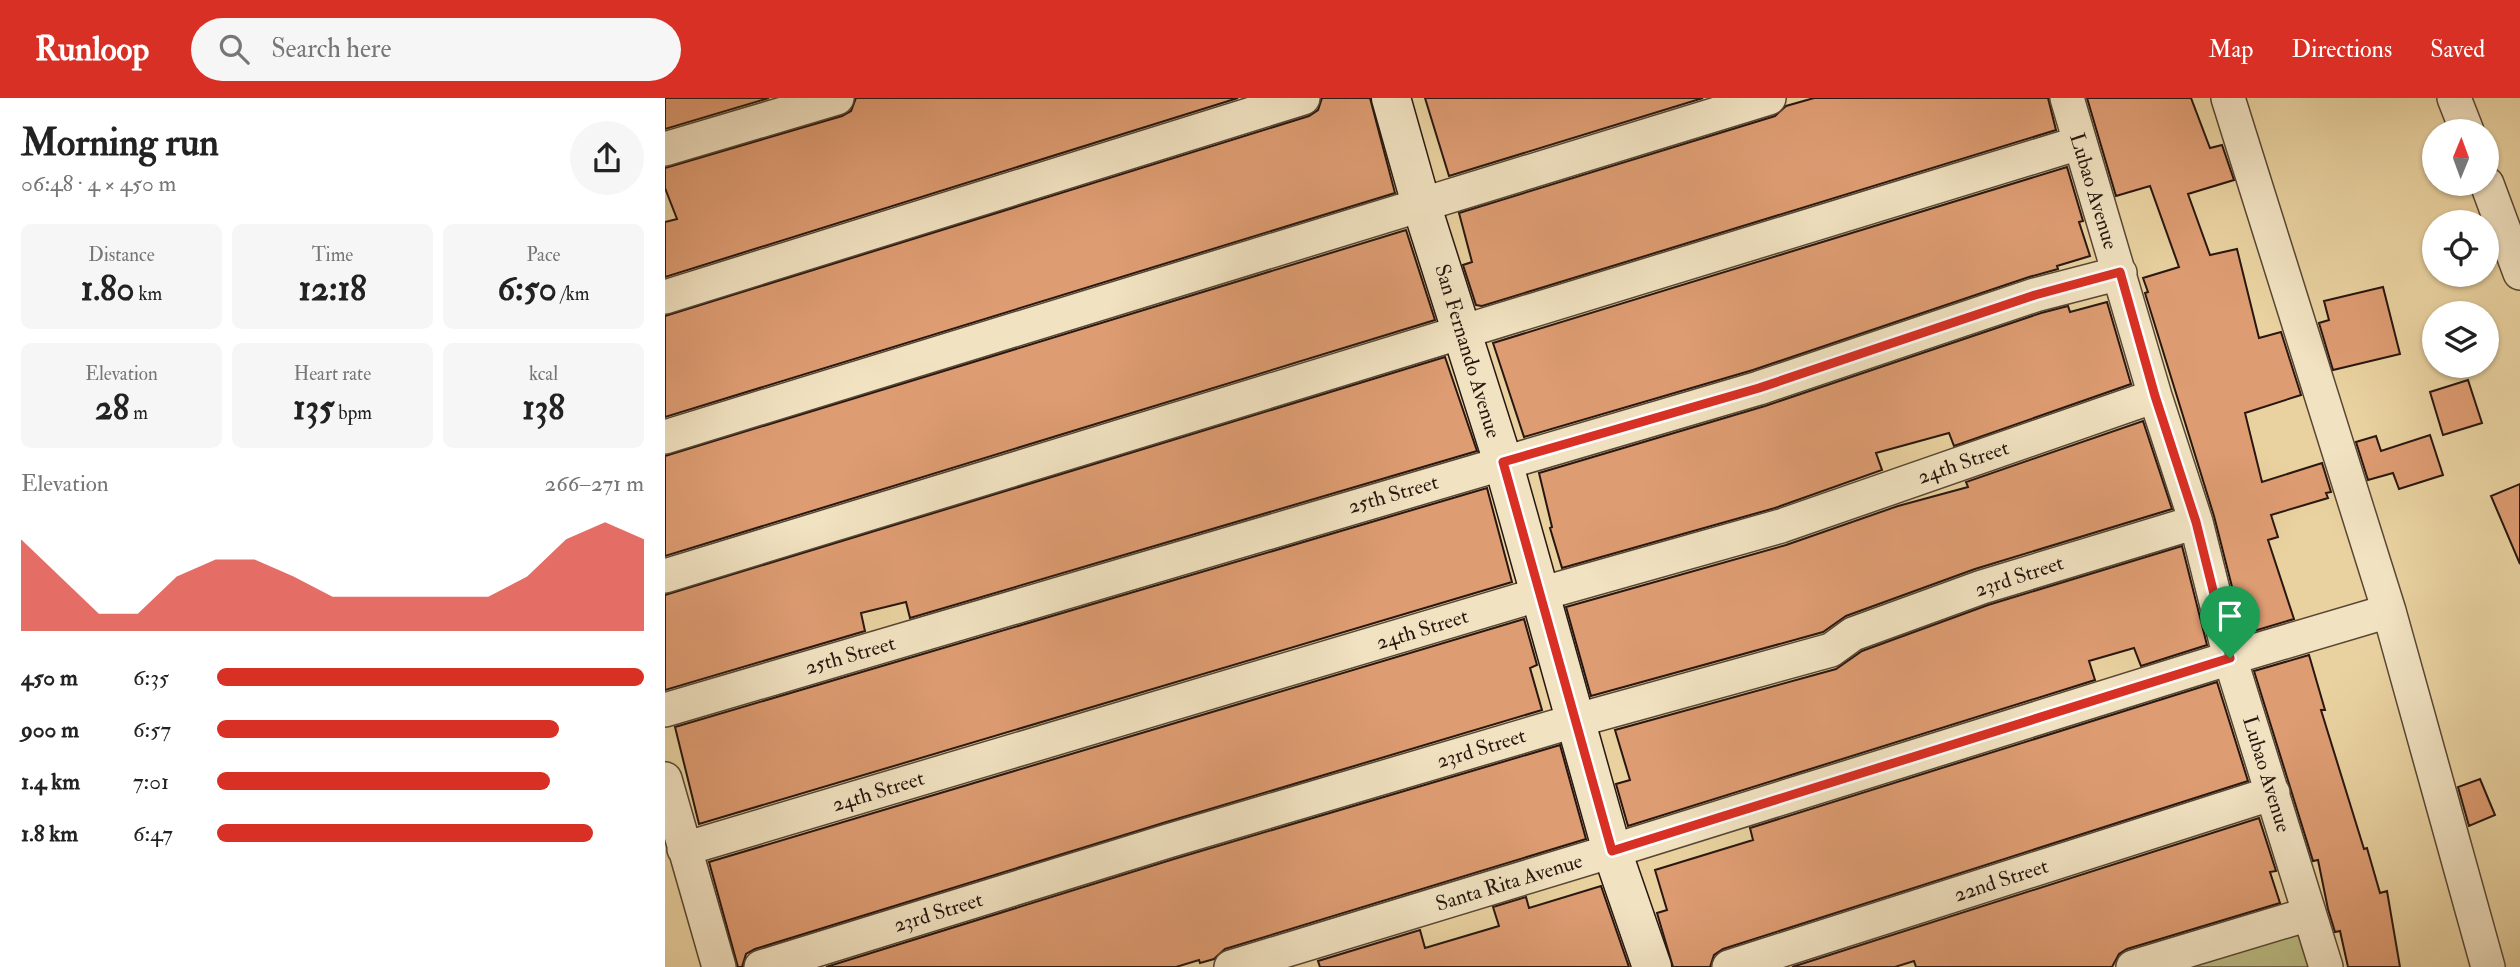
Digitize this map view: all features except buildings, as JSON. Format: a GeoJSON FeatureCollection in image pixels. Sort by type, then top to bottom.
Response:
{"type":"FeatureCollection","features":[{"type":"Feature","properties":{"kind":"main road","name":"San Fernando Avenue"},"geometry":{"type":"LineString","coordinates":[[1391,98],[1421,204],[1503,462],[1612,851],[1652,967]]}},
{"type":"Feature","properties":{"kind":"street"},"geometry":{"type":"LineString","coordinates":[[665,149],[837,98]]}},
{"type":"Feature","properties":{"kind":"street"},"geometry":{"type":"LineString","coordinates":[[665,297],[1303,98]]}},
{"type":"Feature","properties":{"kind":"street"},"geometry":{"type":"LineString","coordinates":[[665,437],[1769,98]]}},
{"type":"Feature","properties":{"kind":"street","name":"Lubao Avenue"},"geometry":{"type":"LineString","coordinates":[[2067,98],[2155,396],[2196,522],[2230,658],[2326,967]]}},
{"type":"Feature","properties":{"kind":"street"},"geometry":{"type":"LineString","coordinates":[[2228,98],[2389,611],[2488,967]]}},
{"type":"Feature","properties":{"kind":"street"},"geometry":{"type":"LineString","coordinates":[[2454,98],[2462,119]]}},
{"type":"Feature","properties":{"kind":"street"},"geometry":{"type":"LineString","coordinates":[[665,576],[2079,143]]}},
{"type":"Feature","properties":{"kind":"street"},"geometry":{"type":"LineString","coordinates":[[2491,196],[2520,273]]}},
{"type":"Feature","properties":{"kind":"street","name":"25th Street"},"geometry":{"type":"LineString","coordinates":[[665,710],[1759,388],[2035,295],[2120,272]]}},
{"type":"Feature","properties":{"kind":"street","name":"24th Street"},"geometry":{"type":"LineString","coordinates":[[684,849],[1540,594],[1781,526],[2155,396]]}},
{"type":"Feature","properties":{"kind":"street","name":"23rd Street"},"geometry":{"type":"LineString","coordinates":[[761,967],[1168,841],[1574,721],[1831,650],[1853,634],[1982,587],[2196,522]]}},
{"type":"Feature","properties":{"kind":"street","name":"Santa Rita Avenue"},"geometry":{"type":"LineString","coordinates":[[1231,967],[2389,611]]}},
{"type":"Feature","properties":{"kind":"street"},"geometry":{"type":"LineString","coordinates":[[665,779],[719,967]]}},
{"type":"Feature","properties":{"kind":"street","name":"22nd Street"},"geometry":{"type":"LineString","coordinates":[[1729,967],[2273,793]]}},
{"type":"Feature","properties":{"kind":"street"},"geometry":{"type":"LineString","coordinates":[[2133,967],[2309,914]]}},
{"type":"Feature","properties":{"kind":"green space"},"geometry":{"type":"Polygon","coordinates":[[[2309,914],[2324,967],[2133,967],[2309,914]]]}},
{"type":"Feature","properties":{"kind":"route"},"geometry":{"type":"LineString","coordinates":[[2120,272],[2155,396],[2196,522],[2230,658],[1612,851],[1503,462],[1759,388],[2035,295],[2120,272]]}}]}
